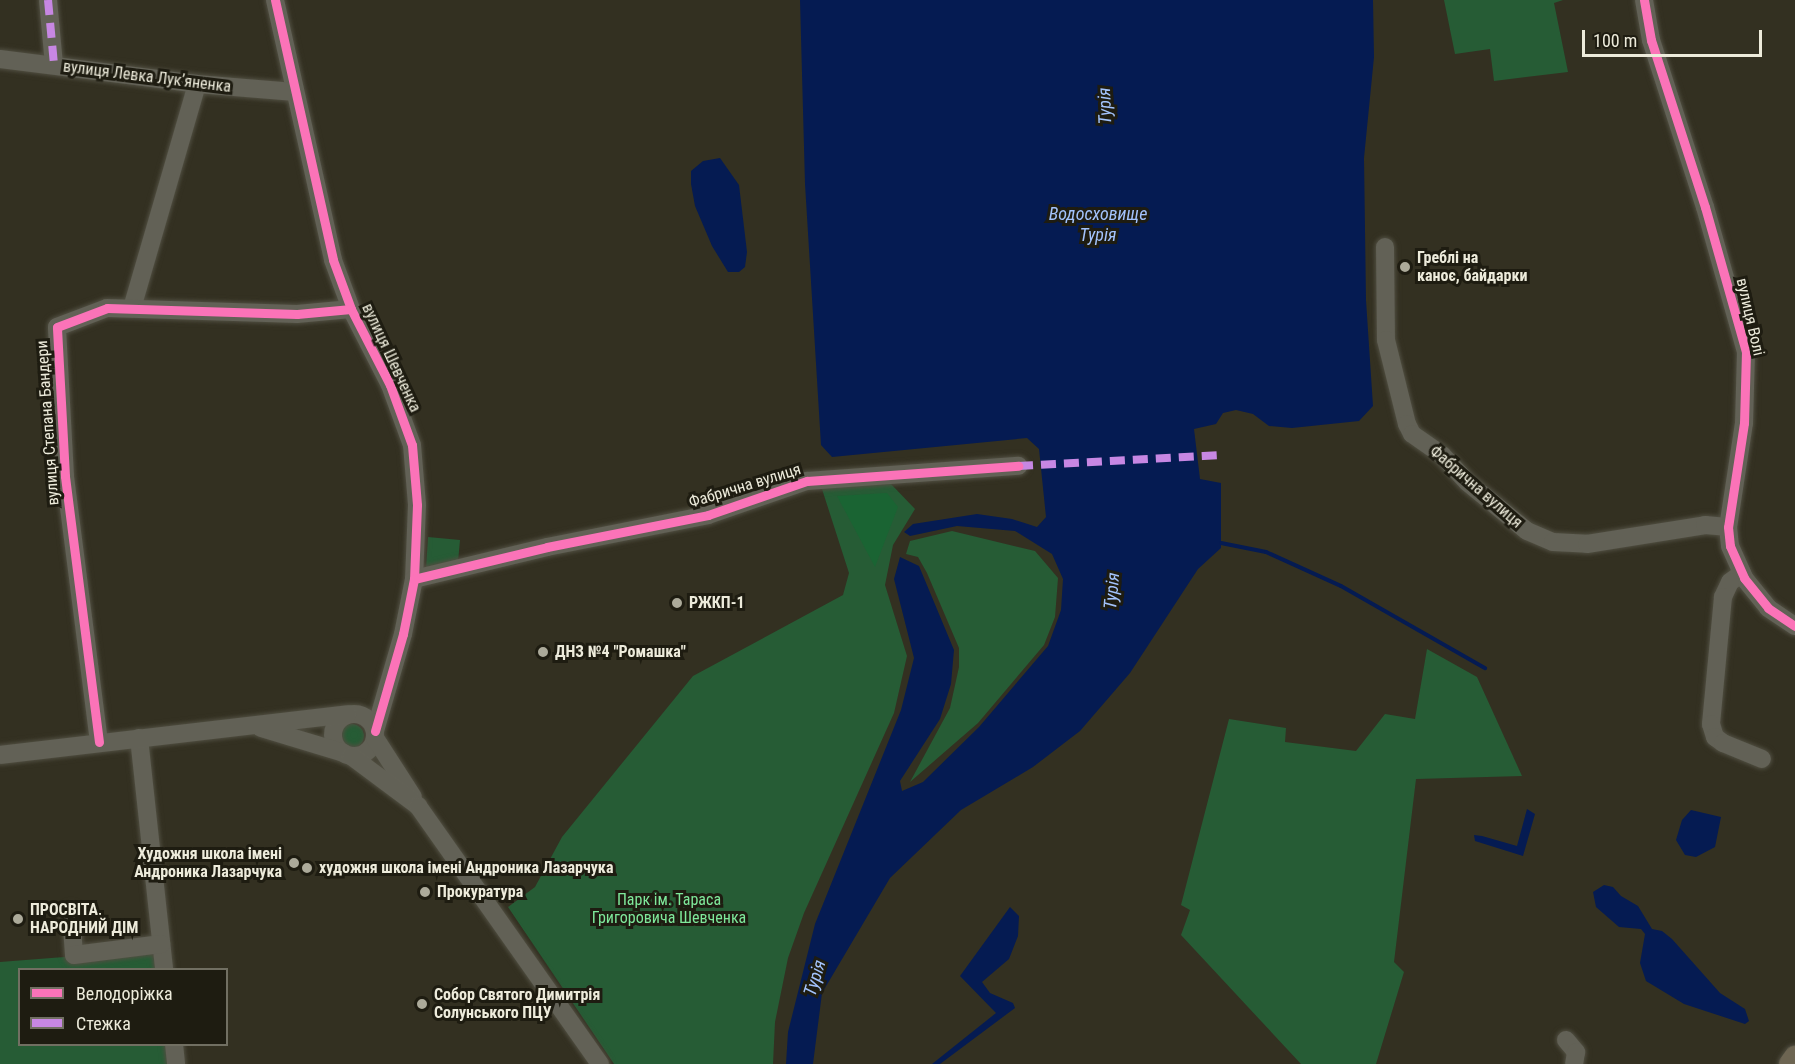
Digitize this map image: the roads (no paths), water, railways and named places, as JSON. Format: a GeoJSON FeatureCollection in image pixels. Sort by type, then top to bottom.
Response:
{"type":"FeatureCollection","features":[{"type":"Feature","properties":{"kind":"main road"},"geometry":{"type":"LineString","coordinates":[[1790,1064],[1795,1057]]}},
{"type":"Feature","properties":{"kind":"street"},"geometry":{"type":"LineString","coordinates":[[48,0],[54,65]]}},
{"type":"Feature","properties":{"kind":"street","name":"вулиця Шевченка"},"geometry":{"type":"LineString","coordinates":[[275,0],[333,260],[351,309],[390,385],[412,444],[417,497],[414,579],[403,634],[383,692],[375,734]]}},
{"type":"Feature","properties":{"kind":"street","name":"вулиця Волі"},"geometry":{"type":"LineString","coordinates":[[1644,0],[1651,40],[1705,207],[1746,352],[1744,423],[1728,527],[1742,573],[1768,608],[1795,626]]}},
{"type":"Feature","properties":{"kind":"street","name":"вулиця Левка Лукʼяненка"},"geometry":{"type":"LineString","coordinates":[[0,59],[197,84],[295,92]]}},
{"type":"Feature","properties":{"kind":"street"},"geometry":{"type":"LineString","coordinates":[[132,308],[197,84]]}},
{"type":"Feature","properties":{"kind":"street","name":"Фабрична вулиця"},"geometry":{"type":"LineString","coordinates":[[1385,248],[1386,340],[1407,424],[1412,434],[1442,454],[1467,482],[1527,531],[1553,542],[1587,544],[1705,525],[1728,527]]}},
{"type":"Feature","properties":{"kind":"street","name":"вулиця Степана Бандери"},"geometry":{"type":"LineString","coordinates":[[99,742],[65,476],[57,327],[107,308],[297,314],[351,309]]}},
{"type":"Feature","properties":{"kind":"street","name":"Фабрична вулиця"},"geometry":{"type":"LineString","coordinates":[[414,579],[547,547],[708,515],[807,481],[1018,466]]}},
{"type":"Feature","properties":{"kind":"street"},"geometry":{"type":"LineString","coordinates":[[1742,573],[1730,582],[1723,597],[1711,724],[1715,738],[1762,759]]}},
{"type":"Feature","properties":{"kind":"street"},"geometry":{"type":"LineString","coordinates":[[383,692],[336,723],[333,736],[348,754],[418,806]]}},
{"type":"Feature","properties":{"kind":"street"},"geometry":{"type":"LineString","coordinates":[[0,755],[351,714],[368,719],[418,806],[600,1064]]}},
{"type":"Feature","properties":{"kind":"street"},"geometry":{"type":"LineString","coordinates":[[254,726],[348,754],[364,753],[375,734]]}},
{"type":"Feature","properties":{"kind":"street"},"geometry":{"type":"LineString","coordinates":[[139,738],[164,968]]}},
{"type":"Feature","properties":{"kind":"street"},"geometry":{"type":"LineString","coordinates":[[71,912],[74,955],[161,944]]}},
{"type":"Feature","properties":{"kind":"street"},"geometry":{"type":"LineString","coordinates":[[1566,1040],[1576,1052],[1574,1064]]}},
{"type":"Feature","properties":{"kind":"street"},"geometry":{"type":"LineString","coordinates":[[174,1046],[177,1064]]}},
{"type":"Feature","properties":{"kind":"water","name":"Водосховище Турія"},"geometry":{"type":"Polygon","coordinates":[[[800,0],[1373,0],[1374,57],[1364,158],[1366,300],[1373,406],[1359,421],[1292,428],[1269,426],[1253,414],[1236,410],[1223,413],[1216,424],[1194,429],[1200,479],[1221,483],[1221,548],[1198,569],[1130,673],[1080,731],[1033,767],[961,810],[890,878],[822,993],[813,1064],[786,1064],[788,1032],[815,924],[901,710],[914,658],[894,579],[900,557],[919,566],[954,650],[951,684],[940,719],[900,781],[902,791],[923,782],[979,727],[1048,646],[1061,610],[1063,579],[1052,554],[1015,531],[957,526],[910,536],[904,532],[913,524],[977,514],[1012,519],[1037,527],[1046,517],[1039,449],[1027,438],[832,457],[821,445],[805,184],[800,0]]]}},
{"type":"Feature","properties":{"kind":"water"},"geometry":{"type":"Polygon","coordinates":[[[720,158],[739,185],[747,252],[745,267],[739,272],[728,272],[712,246],[695,206],[691,184],[691,171],[703,161],[720,158]]]}},
{"type":"Feature","properties":{"kind":"water"},"geometry":{"type":"Polygon","coordinates":[[[1527,809],[1535,814],[1523,856],[1475,841],[1474,835],[1517,846],[1527,809]]]}},
{"type":"Feature","properties":{"kind":"water"},"geometry":{"type":"Polygon","coordinates":[[[1691,810],[1721,817],[1715,847],[1696,857],[1685,855],[1676,840],[1682,820],[1691,810]]]}},
{"type":"Feature","properties":{"kind":"water"},"geometry":{"type":"Polygon","coordinates":[[[1604,885],[1613,887],[1621,896],[1638,906],[1652,929],[1662,931],[1672,939],[1720,993],[1745,1009],[1749,1021],[1745,1024],[1684,1004],[1646,981],[1640,963],[1645,934],[1641,929],[1619,927],[1596,907],[1593,892],[1604,885]]]}},
{"type":"Feature","properties":{"kind":"water"},"geometry":{"type":"Polygon","coordinates":[[[1010,907],[1019,916],[1018,936],[1009,959],[982,982],[990,993],[1013,1003],[1015,1008],[940,1064],[932,1064],[996,1013],[960,976],[1010,907]]]}},
{"type":"Feature","properties":{"kind":"waterway"},"geometry":{"type":"LineString","coordinates":[[1221,543],[1266,552],[1341,586],[1485,668]]}},
{"type":"Feature","properties":{"kind":"place","name":"Греблі на каноє, байдарки"},"geometry":{"type":"Point","coordinates":[1405,267]}},
{"type":"Feature","properties":{"kind":"place","name":"РЖКП-1"},"geometry":{"type":"Point","coordinates":[677,603]}},
{"type":"Feature","properties":{"kind":"place","name":"ДНЗ №4 \"Ромашка\""},"geometry":{"type":"Point","coordinates":[543,652]}},
{"type":"Feature","properties":{"kind":"place","name":"Художня школа імені Андроника Лазарчука"},"geometry":{"type":"Point","coordinates":[294,863]}},
{"type":"Feature","properties":{"kind":"place","name":"художня школа імені Андроника Лазарчука"},"geometry":{"type":"Point","coordinates":[307,868]}},
{"type":"Feature","properties":{"kind":"place","name":"Прокуратура"},"geometry":{"type":"Point","coordinates":[425,892]}},
{"type":"Feature","properties":{"kind":"place","name":"ПРОСВІТА, НАРОДНИЙ ДІМ"},"geometry":{"type":"Point","coordinates":[18,919]}},
{"type":"Feature","properties":{"kind":"place","name":"Собор Святого Димитрія Солунського ПЦУ"},"geometry":{"type":"Point","coordinates":[422,1004]}},
{"type":"Feature","properties":{"kind":"water label","name":"Турія"},"geometry":{"type":"Point","coordinates":[1105,106]}},
{"type":"Feature","properties":{"kind":"water label","name":"Турія"},"geometry":{"type":"Point","coordinates":[1112,591]}},
{"type":"Feature","properties":{"kind":"water label","name":"Турія"},"geometry":{"type":"Point","coordinates":[815,978]}},
{"type":"Feature","properties":{"kind":"park label","name":"Парк ім. Тараса Григоровича Шевченка"},"geometry":{"type":"Point","coordinates":[669,909]}}]}
